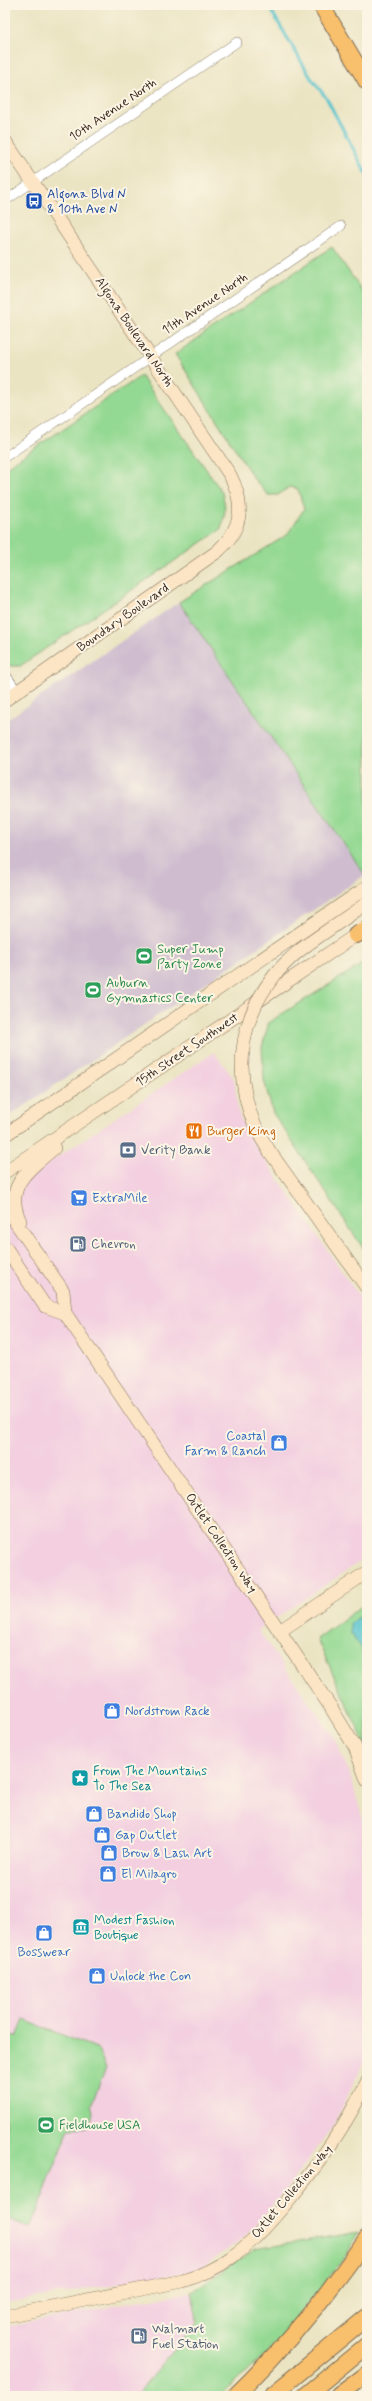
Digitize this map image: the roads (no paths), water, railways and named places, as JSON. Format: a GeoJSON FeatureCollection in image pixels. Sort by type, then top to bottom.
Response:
{"type":"FeatureCollection","features":[{"type":"Feature","properties":{"kind":"highway"},"geometry":{"type":"LineString","coordinates":[[321,5],[367,82]]}},
{"type":"Feature","properties":{"kind":"highway"},"geometry":{"type":"LineString","coordinates":[[352,56],[367,88]]}},
{"type":"Feature","properties":{"kind":"highway"},"geometry":{"type":"LineString","coordinates":[[235,2396],[293,2334],[347,2267],[367,2238]]}},
{"type":"Feature","properties":{"kind":"highway"},"geometry":{"type":"LineString","coordinates":[[349,2332],[367,2311]]}},
{"type":"Feature","properties":{"kind":"highway"},"geometry":{"type":"LineString","coordinates":[[271,2396],[367,2317]]}},
{"type":"Feature","properties":{"kind":"highway"},"geometry":{"type":"LineString","coordinates":[[305,2396],[367,2345]]}},
{"type":"Feature","properties":{"kind":"highway"},"geometry":{"type":"LineString","coordinates":[[338,2396],[367,2374]]}},
{"type":"Feature","properties":{"kind":"street","name":"10th Avenue North"},"geometry":{"type":"LineString","coordinates":[[5,201],[237,42]]}},
{"type":"Feature","properties":{"kind":"street","name":"Algona Boulevard North"},"geometry":{"type":"LineString","coordinates":[[5,141],[235,485],[240,499],[240,513],[234,530]]}},
{"type":"Feature","properties":{"kind":"street","name":"11th Avenue North"},"geometry":{"type":"LineString","coordinates":[[5,457],[341,226]]}},
{"type":"Feature","properties":{"kind":"street","name":"Boundary Boulevard"},"geometry":{"type":"LineString","coordinates":[[5,700],[209,557],[227,542],[234,530]]}},
{"type":"Feature","properties":{"kind":"street"},"geometry":{"type":"LineString","coordinates":[[5,674],[17,691]]}},
{"type":"Feature","properties":{"kind":"street"},"geometry":{"type":"LineString","coordinates":[[5,1135],[367,887]]}},
{"type":"Feature","properties":{"kind":"street"},"geometry":{"type":"LineString","coordinates":[[367,903],[308,944],[285,962],[271,978],[256,1002],[245,1034],[242,1064],[245,1097],[256,1128],[270,1152],[367,1288]]}},
{"type":"Feature","properties":{"kind":"street","name":"15th Street Southwest"},"geometry":{"type":"LineString","coordinates":[[5,1172],[362,933],[367,924]]}},
{"type":"Feature","properties":{"kind":"street"},"geometry":{"type":"LineString","coordinates":[[33,1248],[14,1203],[19,1180],[101,1108]]}},
{"type":"Feature","properties":{"kind":"street","name":"Outlet Collection Way"},"geometry":{"type":"LineString","coordinates":[[5,1207],[63,1291],[65,1313],[348,1733],[367,1780]]}},
{"type":"Feature","properties":{"kind":"street"},"geometry":{"type":"LineString","coordinates":[[5,1247],[45,1306],[65,1313]]}},
{"type":"Feature","properties":{"kind":"street"},"geometry":{"type":"LineString","coordinates":[[280,1631],[367,1572]]}},
{"type":"Feature","properties":{"kind":"street","name":"Outlet Collection Way"},"geometry":{"type":"LineString","coordinates":[[5,2316],[183,2281],[201,2275],[232,2258],[274,2218],[308,2177],[344,2128],[367,2082]]}},
{"type":"Feature","properties":{"kind":"water"},"geometry":{"type":"Polygon","coordinates":[[[367,1612],[367,1659],[351,1633],[350,1623],[367,1612]]]}},
{"type":"Feature","properties":{"kind":"waterway"},"geometry":{"type":"LineString","coordinates":[[268,5],[311,78],[327,99],[367,175]]}},
{"type":"Feature","properties":{"kind":"place","name":"Algona Blvd N & 10th Ave N"},"geometry":{"type":"Point","coordinates":[34,201]}},
{"type":"Feature","properties":{"kind":"place","name":"Super Jump Party Zone"},"geometry":{"type":"Point","coordinates":[144,956]}},
{"type":"Feature","properties":{"kind":"place","name":"Auburn Gymnastics Center"},"geometry":{"type":"Point","coordinates":[93,990]}},
{"type":"Feature","properties":{"kind":"place","name":"Burger King"},"geometry":{"type":"Point","coordinates":[194,1131]}},
{"type":"Feature","properties":{"kind":"place","name":"Verity Bank"},"geometry":{"type":"Point","coordinates":[128,1150]}},
{"type":"Feature","properties":{"kind":"place","name":"ExtraMile"},"geometry":{"type":"Point","coordinates":[79,1198]}},
{"type":"Feature","properties":{"kind":"place","name":"Chevron"},"geometry":{"type":"Point","coordinates":[78,1244]}},
{"type":"Feature","properties":{"kind":"place","name":"Coastal Farm & Ranch"},"geometry":{"type":"Point","coordinates":[279,1443]}},
{"type":"Feature","properties":{"kind":"place","name":"Nordstrom Rack"},"geometry":{"type":"Point","coordinates":[112,1711]}},
{"type":"Feature","properties":{"kind":"place","name":"From The Mountains To The Sea"},"geometry":{"type":"Point","coordinates":[80,1778]}},
{"type":"Feature","properties":{"kind":"place","name":"Bandido Shop"},"geometry":{"type":"Point","coordinates":[94,1814]}},
{"type":"Feature","properties":{"kind":"place","name":"Gap Outlet"},"geometry":{"type":"Point","coordinates":[102,1835]}},
{"type":"Feature","properties":{"kind":"place","name":"Brow & Lash Art"},"geometry":{"type":"Point","coordinates":[109,1853]}},
{"type":"Feature","properties":{"kind":"place","name":"El Milagro"},"geometry":{"type":"Point","coordinates":[108,1874]}},
{"type":"Feature","properties":{"kind":"place","name":"Modest Fashion Boutique"},"geometry":{"type":"Point","coordinates":[81,1927]}},
{"type":"Feature","properties":{"kind":"place","name":"Bosswear"},"geometry":{"type":"Point","coordinates":[44,1933]}},
{"type":"Feature","properties":{"kind":"place","name":"Unlock the Con"},"geometry":{"type":"Point","coordinates":[97,1976]}},
{"type":"Feature","properties":{"kind":"place","name":"Fieldhouse USA"},"geometry":{"type":"Point","coordinates":[46,2125]}},
{"type":"Feature","properties":{"kind":"place","name":"Walmart Fuel Station"},"geometry":{"type":"Point","coordinates":[139,2336]}}]}
